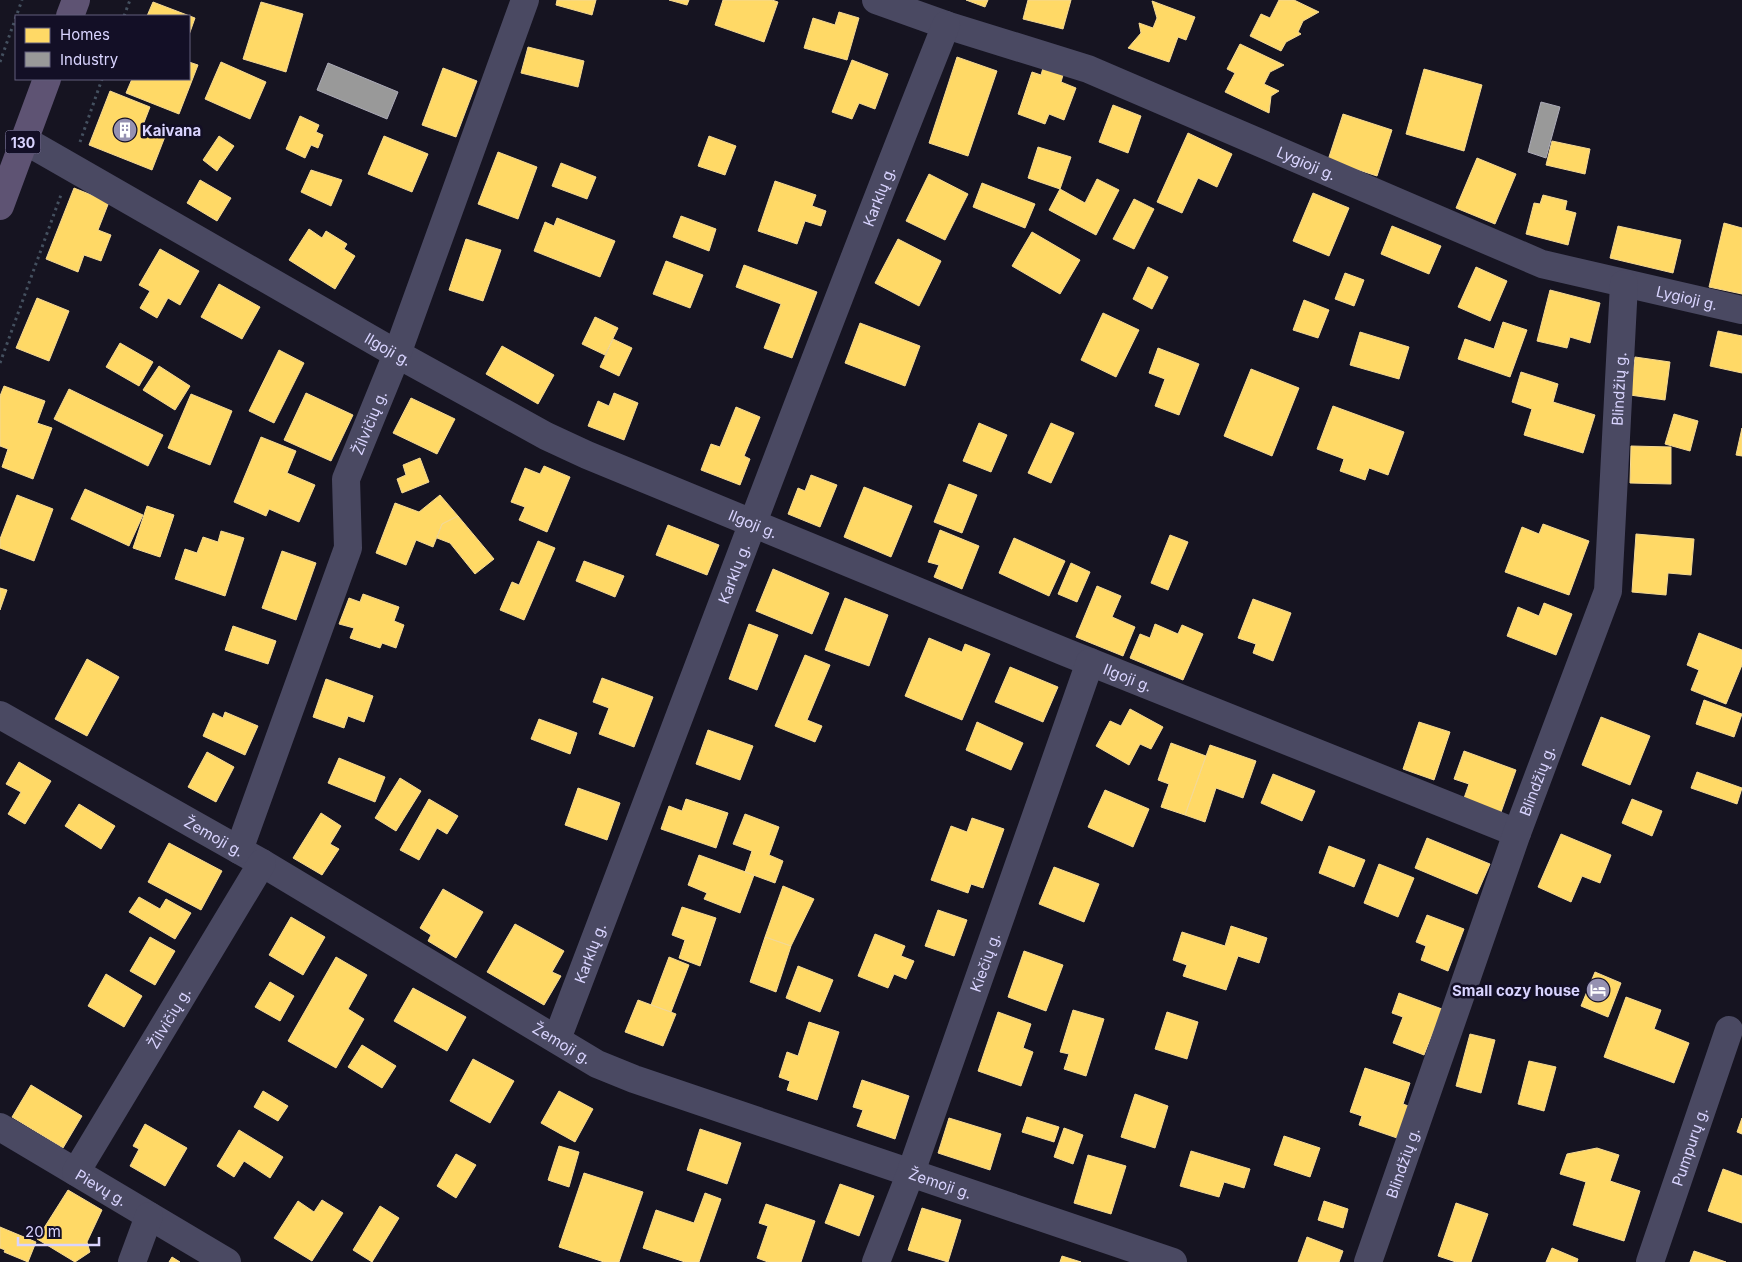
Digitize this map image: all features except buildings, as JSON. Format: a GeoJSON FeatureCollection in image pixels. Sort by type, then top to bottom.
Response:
{"type":"FeatureCollection","features":[{"type":"Feature","properties":{"kind":"main road"},"geometry":{"type":"LineString","coordinates":[[70,15],[76,0]]}},
{"type":"Feature","properties":{"kind":"main road","name":"130"},"geometry":{"type":"LineString","coordinates":[[0,206],[47,80]]}},
{"type":"Feature","properties":{"kind":"street","name":"Žilvičių g."},"geometry":{"type":"LineString","coordinates":[[239,850],[348,548],[346,479],[397,354],[525,0]]}},
{"type":"Feature","properties":{"kind":"street","name":"Lygioji g."},"geometry":{"type":"LineString","coordinates":[[876,0],[946,25],[1088,69],[1542,264],[1742,310]]}},
{"type":"Feature","properties":{"kind":"street","name":"Karklų g."},"geometry":{"type":"LineString","coordinates":[[557,1039],[754,524],[840,291],[946,25]]}},
{"type":"Feature","properties":{"kind":"street","name":"Ilgoji g."},"geometry":{"type":"LineString","coordinates":[[24,140],[397,354],[579,452],[1090,662],[1517,833]]}},
{"type":"Feature","properties":{"kind":"street","name":"Blindžių g."},"geometry":{"type":"LineString","coordinates":[[1368,1262],[1517,833],[1608,591],[1624,284]]}},
{"type":"Feature","properties":{"kind":"street","name":"Kiečių g."},"geometry":{"type":"LineString","coordinates":[[876,1262],[911,1172],[1090,662]]}},
{"type":"Feature","properties":{"kind":"street","name":"Žemoji g."},"geometry":{"type":"LineString","coordinates":[[0,715],[239,850],[596,1064],[634,1079],[1173,1262]]}},
{"type":"Feature","properties":{"kind":"street","name":"Žilvičių g."},"geometry":{"type":"LineString","coordinates":[[76,1172],[262,864]]}},
{"type":"Feature","properties":{"kind":"street","name":"Pumpurų g."},"geometry":{"type":"LineString","coordinates":[[1650,1262],[1729,1030]]}},
{"type":"Feature","properties":{"kind":"street","name":"Pievų g."},"geometry":{"type":"LineString","coordinates":[[0,1127],[227,1262]]}},
{"type":"Feature","properties":{"kind":"street"},"geometry":{"type":"LineString","coordinates":[[132,1262],[149,1216]]}},
{"type":"Feature","properties":{"kind":"path"},"geometry":{"type":"LineString","coordinates":[[17,15],[22,0]]}},
{"type":"Feature","properties":{"kind":"path"},"geometry":{"type":"LineString","coordinates":[[124,15],[130,0]]}},
{"type":"Feature","properties":{"kind":"path"},"geometry":{"type":"LineString","coordinates":[[0,62],[15,20]]}},
{"type":"Feature","properties":{"kind":"path"},"geometry":{"type":"LineString","coordinates":[[0,363],[102,80]]}},
{"type":"Feature","properties":{"kind":"place","name":"Kaivana"},"geometry":{"type":"Point","coordinates":[125,130]}},
{"type":"Feature","properties":{"kind":"place","name":"Small cozy house"},"geometry":{"type":"Point","coordinates":[1598,990]}}]}
